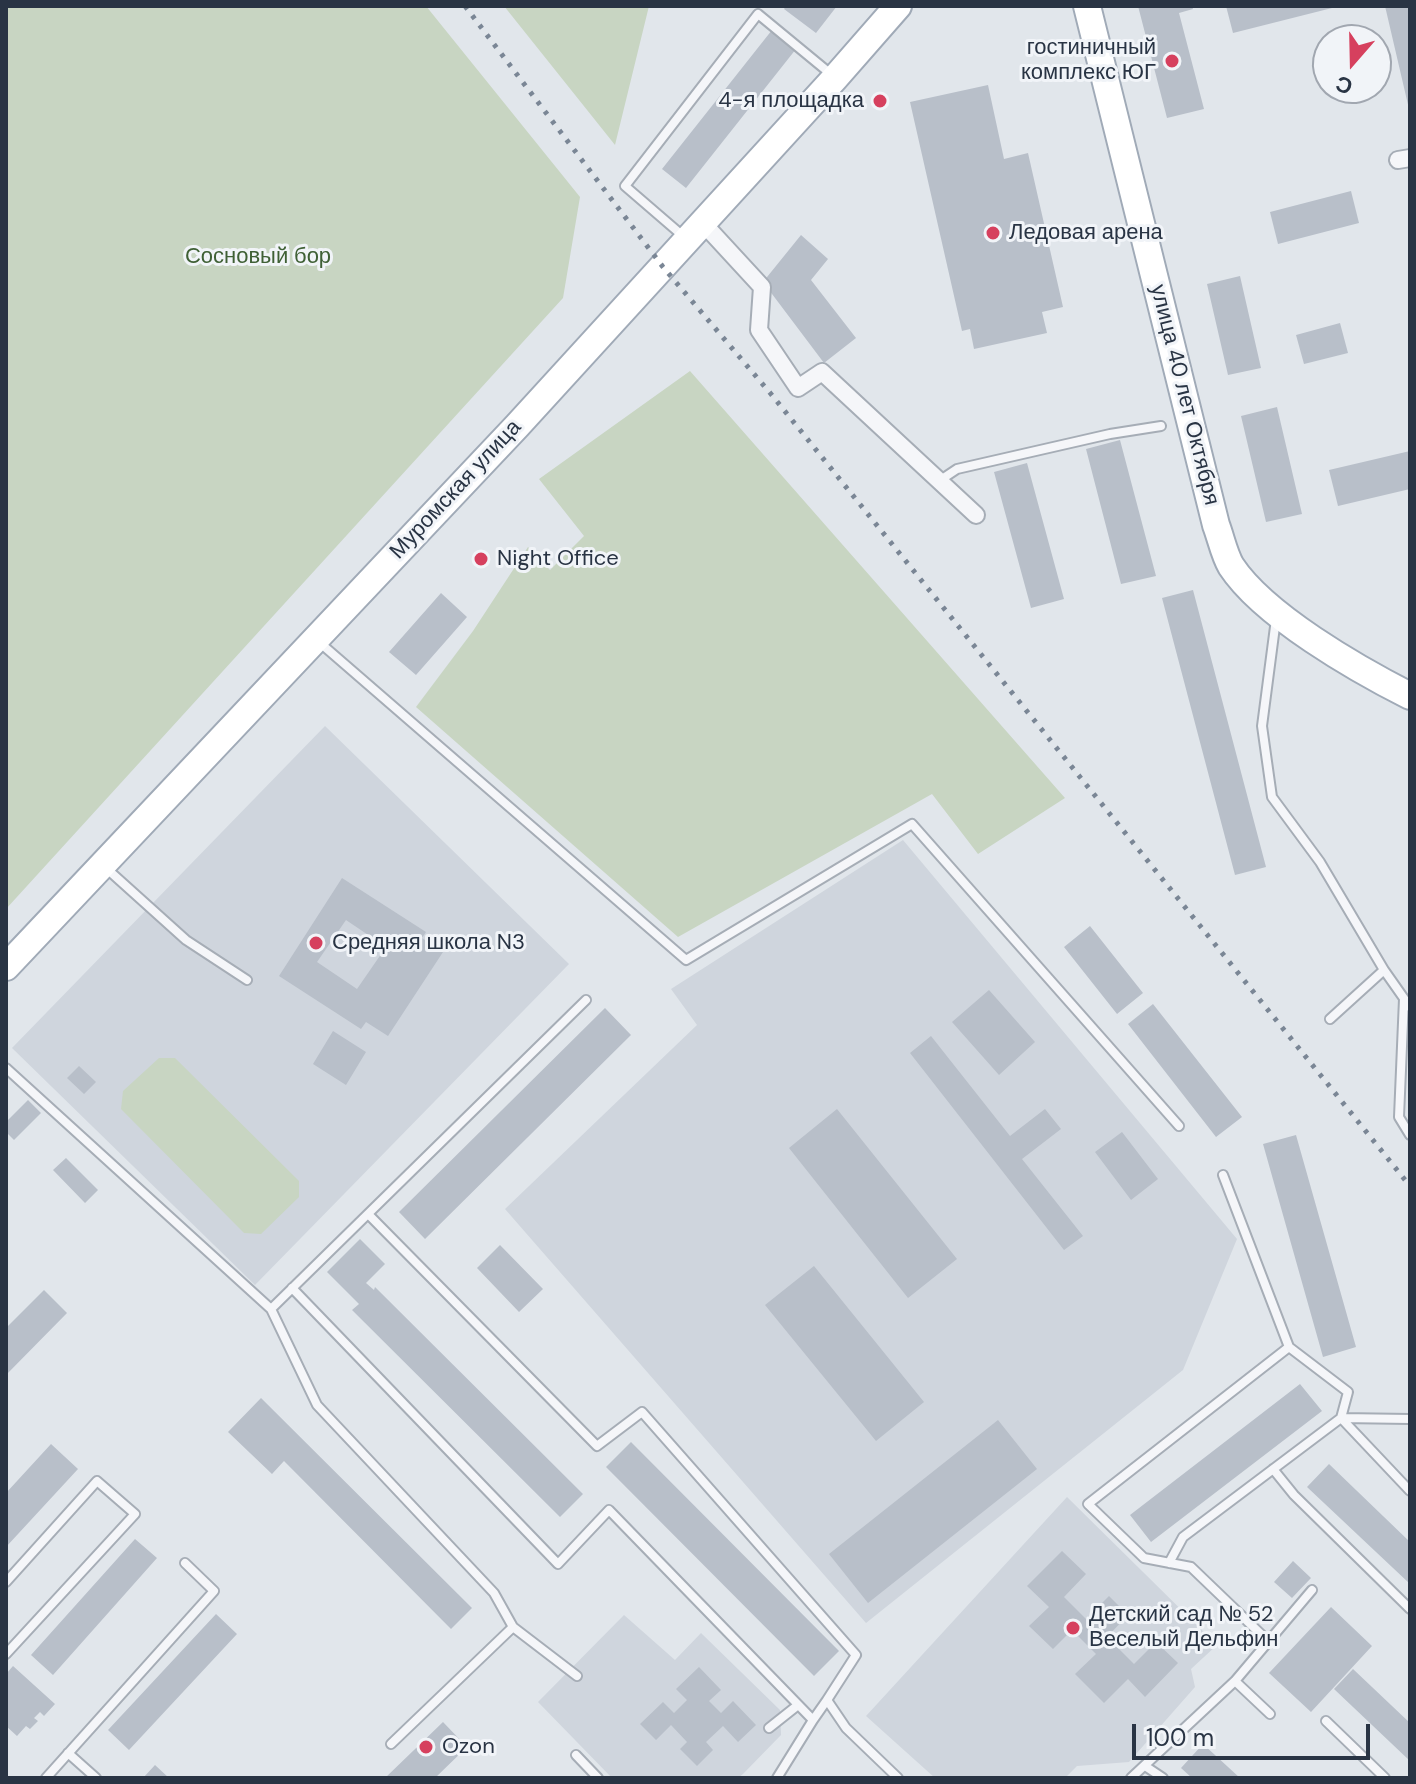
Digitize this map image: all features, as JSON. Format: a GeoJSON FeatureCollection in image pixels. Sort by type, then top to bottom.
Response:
{"type":"FeatureCollection","features":[{"type":"Feature","properties":{"kind":"main road","name":"Муромская улица"},"geometry":{"type":"LineString","coordinates":[[6,967],[517,426],[898,6]]}},
{"type":"Feature","properties":{"kind":"main road","name":"улица 40 лет Октября"},"geometry":{"type":"LineString","coordinates":[[1087,6],[1216,525],[1231,565],[1267,605],[1357,669],[1410,696]]}},
{"type":"Feature","properties":{"kind":"street"},"geometry":{"type":"LineString","coordinates":[[695,232],[762,287],[759,330],[798,388],[822,372],[976,515]]}},
{"type":"Feature","properties":{"kind":"lane"},"geometry":{"type":"LineString","coordinates":[[695,232],[625,186],[765,6]]}},
{"type":"Feature","properties":{"kind":"lane"},"geometry":{"type":"LineString","coordinates":[[758,14],[835,78]]}},
{"type":"Feature","properties":{"kind":"lane"},"geometry":{"type":"LineString","coordinates":[[939,481],[957,469],[1110,434],[1161,426]]}},
{"type":"Feature","properties":{"kind":"lane"},"geometry":{"type":"LineString","coordinates":[[1277,612],[1262,726],[1272,797],[1320,862],[1407,1003],[1399,1117],[1410,1135]]}},
{"type":"Feature","properties":{"kind":"lane"},"geometry":{"type":"LineString","coordinates":[[316,639],[686,960],[912,824],[1179,1126]]}},
{"type":"Feature","properties":{"kind":"lane"},"geometry":{"type":"LineString","coordinates":[[102,865],[186,940],[247,980]]}},
{"type":"Feature","properties":{"kind":"lane"},"geometry":{"type":"LineString","coordinates":[[1330,1019],[1384,970]]}},
{"type":"Feature","properties":{"kind":"lane"},"geometry":{"type":"LineString","coordinates":[[271,1309],[586,1000]]}},
{"type":"Feature","properties":{"kind":"lane"},"geometry":{"type":"LineString","coordinates":[[6,1068],[271,1309],[317,1405],[494,1593],[513,1627],[577,1676]]}},
{"type":"Feature","properties":{"kind":"lane"},"geometry":{"type":"LineString","coordinates":[[1223,1175],[1289,1347],[1348,1392],[1341,1418]]}},
{"type":"Feature","properties":{"kind":"lane"},"geometry":{"type":"LineString","coordinates":[[368,1214],[597,1446],[642,1412],[856,1655],[777,1778]]}},
{"type":"Feature","properties":{"kind":"lane"},"geometry":{"type":"LineString","coordinates":[[292,1288],[558,1564],[609,1510],[813,1720]]}},
{"type":"Feature","properties":{"kind":"lane"},"geometry":{"type":"LineString","coordinates":[[1268,1641],[1191,1567],[1144,1558],[1088,1504],[1289,1347]]}},
{"type":"Feature","properties":{"kind":"lane"},"geometry":{"type":"LineString","coordinates":[[1341,1418],[1410,1491]]}},
{"type":"Feature","properties":{"kind":"lane"},"geometry":{"type":"LineString","coordinates":[[1169,1563],[1183,1537],[1341,1418],[1410,1419]]}},
{"type":"Feature","properties":{"kind":"lane"},"geometry":{"type":"LineString","coordinates":[[1273,1469],[1294,1495],[1410,1609]]}},
{"type":"Feature","properties":{"kind":"lane"},"geometry":{"type":"LineString","coordinates":[[6,1582],[97,1481],[135,1514],[6,1654]]}},
{"type":"Feature","properties":{"kind":"lane"},"geometry":{"type":"LineString","coordinates":[[46,1778],[214,1591],[185,1563]]}},
{"type":"Feature","properties":{"kind":"lane"},"geometry":{"type":"LineString","coordinates":[[1131,1778],[1235,1681],[1312,1590]]}},
{"type":"Feature","properties":{"kind":"lane"},"geometry":{"type":"LineString","coordinates":[[391,1744],[513,1627]]}},
{"type":"Feature","properties":{"kind":"lane"},"geometry":{"type":"LineString","coordinates":[[1235,1681],[1270,1714]]}},
{"type":"Feature","properties":{"kind":"lane"},"geometry":{"type":"LineString","coordinates":[[827,1700],[846,1728],[898,1778]]}},
{"type":"Feature","properties":{"kind":"lane"},"geometry":{"type":"LineString","coordinates":[[769,1728],[798,1705]]}},
{"type":"Feature","properties":{"kind":"lane"},"geometry":{"type":"LineString","coordinates":[[1326,1721],[1385,1778]]}},
{"type":"Feature","properties":{"kind":"lane"},"geometry":{"type":"LineString","coordinates":[[68,1753],[96,1778]]}},
{"type":"Feature","properties":{"kind":"lane"},"geometry":{"type":"LineString","coordinates":[[576,1755],[598,1778]]}},
{"type":"Feature","properties":{"kind":"lane"},"geometry":{"type":"LineString","coordinates":[[1145,1766],[1163,1778]]}},
{"type":"Feature","properties":{"kind":"shaded area"},"geometry":{"type":"Polygon","coordinates":[[[325,726],[569,964],[255,1285],[12,1048],[325,726]]]}},
{"type":"Feature","properties":{"kind":"shaded area"},"geometry":{"type":"Polygon","coordinates":[[[903,840],[1237,1239],[1183,1370],[866,1623],[505,1209],[697,1025],[671,989],[903,840]]]}},
{"type":"Feature","properties":{"kind":"shaded area"},"geometry":{"type":"Polygon","coordinates":[[[1067,1497],[1217,1645],[1191,1669],[1195,1687],[1129,1762],[1077,1766],[1065,1778],[935,1778],[866,1716],[1067,1497]]]}},
{"type":"Feature","properties":{"kind":"shaded area"},"geometry":{"type":"Polygon","coordinates":[[[624,1615],[675,1660],[701,1633],[780,1710],[781,1735],[738,1778],[612,1778],[538,1702],[624,1615]]]}},
{"type":"Feature","properties":{"kind":"green space","name":"Сосновый бор"},"geometry":{"type":"Polygon","coordinates":[[[6,6],[426,6],[580,197],[563,298],[6,909],[6,6]]]}},
{"type":"Feature","properties":{"kind":"green space"},"geometry":{"type":"Polygon","coordinates":[[[504,6],[649,6],[615,145],[504,6]]]}},
{"type":"Feature","properties":{"kind":"green space"},"geometry":{"type":"Polygon","coordinates":[[[690,371],[1065,798],[978,854],[932,794],[678,937],[416,707],[473,631],[528,547],[550,570],[584,536],[539,479],[690,371]]]}},
{"type":"Feature","properties":{"kind":"green space"},"geometry":{"type":"Polygon","coordinates":[[[159,1058],[175,1058],[299,1181],[299,1197],[261,1234],[244,1233],[121,1109],[123,1091],[159,1058]]]}},
{"type":"Feature","properties":{"kind":"building"},"geometry":{"type":"Polygon","coordinates":[[[786,6],[837,6],[816,33],[784,9],[786,6]]]}},
{"type":"Feature","properties":{"kind":"building","name":"гостиничный комплекс ЮГ"},"geometry":{"type":"Polygon","coordinates":[[[1138,6],[1192,6],[1193,9],[1179,13],[1204,109],[1167,118],[1138,6]]]}},
{"type":"Feature","properties":{"kind":"building"},"geometry":{"type":"Polygon","coordinates":[[[1226,6],[1335,6],[1336,7],[1233,33],[1226,6]]]}},
{"type":"Feature","properties":{"kind":"building"},"geometry":{"type":"Polygon","coordinates":[[[1385,6],[1410,6],[1410,109],[1392,36],[1392,24],[1389,24],[1385,6]]]}},
{"type":"Feature","properties":{"kind":"building"},"geometry":{"type":"Polygon","coordinates":[[[772,30],[796,49],[686,188],[662,169],[772,30]]]}},
{"type":"Feature","properties":{"kind":"building","name":"Ледовая арена"},"geometry":{"type":"Polygon","coordinates":[[[988,85],[1004,159],[1028,153],[1063,307],[1042,312],[1047,333],[974,349],[970,329],[962,331],[910,102],[988,85]]]}},
{"type":"Feature","properties":{"kind":"building"},"geometry":{"type":"Polygon","coordinates":[[[1351,191],[1359,223],[1278,244],[1270,212],[1351,191]]]}},
{"type":"Feature","properties":{"kind":"building"},"geometry":{"type":"Polygon","coordinates":[[[801,235],[828,259],[811,280],[856,338],[824,363],[763,282],[801,235]]]}},
{"type":"Feature","properties":{"kind":"building"},"geometry":{"type":"Polygon","coordinates":[[[1240,276],[1261,368],[1228,375],[1207,284],[1240,276]]]}},
{"type":"Feature","properties":{"kind":"building"},"geometry":{"type":"Polygon","coordinates":[[[1340,323],[1348,353],[1304,364],[1296,335],[1340,323]]]}},
{"type":"Feature","properties":{"kind":"building"},"geometry":{"type":"Polygon","coordinates":[[[1277,407],[1302,514],[1266,522],[1241,416],[1277,407]]]}},
{"type":"Feature","properties":{"kind":"building"},"geometry":{"type":"Polygon","coordinates":[[[1120,440],[1156,576],[1121,584],[1086,449],[1120,440]]]}},
{"type":"Feature","properties":{"kind":"building"},"geometry":{"type":"Polygon","coordinates":[[[1410,451],[1410,489],[1338,506],[1329,470],[1410,451]]]}},
{"type":"Feature","properties":{"kind":"building"},"geometry":{"type":"Polygon","coordinates":[[[1027,463],[1064,599],[1031,608],[994,472],[1027,463]]]}},
{"type":"Feature","properties":{"kind":"building"},"geometry":{"type":"Polygon","coordinates":[[[1193,590],[1266,867],[1235,875],[1162,598],[1193,590]]]}},
{"type":"Feature","properties":{"kind":"building"},"geometry":{"type":"Polygon","coordinates":[[[441,593],[467,617],[416,675],[389,652],[441,593]]]}},
{"type":"Feature","properties":{"kind":"building"},"geometry":{"type":"Polygon","coordinates":[[[342,878],[426,932],[422,938],[443,952],[388,1036],[366,1022],[361,1029],[279,976],[342,878]],[[346,920],[317,962],[357,989],[386,947],[346,920]]]}},
{"type":"Feature","properties":{"kind":"building"},"geometry":{"type":"Polygon","coordinates":[[[1090,926],[1143,993],[1117,1014],[1064,947],[1090,926]]]}},
{"type":"Feature","properties":{"kind":"building"},"geometry":{"type":"Polygon","coordinates":[[[989,990],[1035,1042],[999,1075],[952,1022],[989,990]]]}},
{"type":"Feature","properties":{"kind":"building"},"geometry":{"type":"Polygon","coordinates":[[[1153,1004],[1242,1117],[1216,1137],[1128,1024],[1153,1004]]]}},
{"type":"Feature","properties":{"kind":"building"},"geometry":{"type":"Polygon","coordinates":[[[605,1008],[631,1035],[425,1239],[399,1212],[605,1008]]]}},
{"type":"Feature","properties":{"kind":"building"},"geometry":{"type":"Polygon","coordinates":[[[333,1031],[366,1052],[346,1085],[313,1064],[333,1031]]]}},
{"type":"Feature","properties":{"kind":"building"},"geometry":{"type":"Polygon","coordinates":[[[931,1036],[1010,1136],[1045,1109],[1061,1129],[1022,1159],[1083,1236],[1064,1250],[910,1053],[931,1036]]]}},
{"type":"Feature","properties":{"kind":"building"},"geometry":{"type":"Polygon","coordinates":[[[79,1066],[96,1082],[84,1094],[67,1078],[79,1066]]]}},
{"type":"Feature","properties":{"kind":"building"},"geometry":{"type":"Polygon","coordinates":[[[28,1100],[41,1113],[14,1140],[6,1132],[6,1122],[28,1100]]]}},
{"type":"Feature","properties":{"kind":"building"},"geometry":{"type":"Polygon","coordinates":[[[837,1109],[957,1259],[908,1298],[789,1148],[837,1109]]]}},
{"type":"Feature","properties":{"kind":"building"},"geometry":{"type":"Polygon","coordinates":[[[1122,1132],[1158,1179],[1131,1200],[1095,1152],[1122,1132]]]}},
{"type":"Feature","properties":{"kind":"building"},"geometry":{"type":"Polygon","coordinates":[[[1296,1135],[1356,1347],[1323,1357],[1263,1144],[1296,1135]]]}},
{"type":"Feature","properties":{"kind":"building"},"geometry":{"type":"Polygon","coordinates":[[[66,1158],[98,1190],[85,1203],[53,1170],[66,1158]]]}},
{"type":"Feature","properties":{"kind":"building"},"geometry":{"type":"Polygon","coordinates":[[[360,1239],[385,1264],[366,1283],[374,1290],[375,1287],[583,1494],[560,1517],[352,1310],[359,1304],[327,1272],[360,1239]]]}},
{"type":"Feature","properties":{"kind":"building"},"geometry":{"type":"Polygon","coordinates":[[[500,1245],[543,1289],[519,1312],[477,1268],[500,1245]]]}},
{"type":"Feature","properties":{"kind":"building"},"geometry":{"type":"Polygon","coordinates":[[[814,1266],[924,1402],[876,1441],[765,1305],[814,1266]]]}},
{"type":"Feature","properties":{"kind":"building"},"geometry":{"type":"Polygon","coordinates":[[[44,1290],[67,1313],[6,1375],[6,1328],[44,1290]]]}},
{"type":"Feature","properties":{"kind":"building"},"geometry":{"type":"Polygon","coordinates":[[[1300,1384],[1322,1411],[1151,1542],[1130,1515],[1300,1384]]]}},
{"type":"Feature","properties":{"kind":"building"},"geometry":{"type":"Polygon","coordinates":[[[261,1398],[472,1608],[451,1629],[284,1461],[272,1474],[228,1432],[261,1398]]]}},
{"type":"Feature","properties":{"kind":"building"},"geometry":{"type":"Polygon","coordinates":[[[998,1420],[1037,1469],[868,1603],[829,1554],[998,1420]]]}},
{"type":"Feature","properties":{"kind":"building"},"geometry":{"type":"Polygon","coordinates":[[[631,1442],[839,1651],[814,1676],[606,1467],[631,1442]]]}},
{"type":"Feature","properties":{"kind":"building"},"geometry":{"type":"Polygon","coordinates":[[[51,1444],[78,1469],[6,1547],[6,1493],[51,1444]]]}},
{"type":"Feature","properties":{"kind":"building"},"geometry":{"type":"Polygon","coordinates":[[[1329,1464],[1410,1542],[1410,1584],[1307,1487],[1329,1464]]]}},
{"type":"Feature","properties":{"kind":"building"},"geometry":{"type":"Polygon","coordinates":[[[135,1539],[157,1558],[53,1675],[31,1655],[135,1539]]]}},
{"type":"Feature","properties":{"kind":"building","name":"Детский сад № 52 Веселый Дельфин"},"geometry":{"type":"Polygon","coordinates":[[[1062,1551],[1086,1574],[1064,1597],[1086,1619],[1109,1596],[1128,1615],[1107,1637],[1134,1664],[1156,1642],[1178,1663],[1145,1697],[1128,1679],[1104,1703],[1075,1674],[1096,1654],[1072,1630],[1053,1649],[1029,1626],[1049,1607],[1027,1586],[1062,1551]]]}},
{"type":"Feature","properties":{"kind":"building"},"geometry":{"type":"Polygon","coordinates":[[[1293,1561],[1311,1578],[1292,1598],[1274,1582],[1293,1561]]]}},
{"type":"Feature","properties":{"kind":"building"},"geometry":{"type":"Polygon","coordinates":[[[1331,1607],[1372,1646],[1311,1712],[1269,1673],[1331,1607]]]}},
{"type":"Feature","properties":{"kind":"building"},"geometry":{"type":"Polygon","coordinates":[[[216,1614],[237,1634],[129,1750],[108,1730],[216,1614]]]}},
{"type":"Feature","properties":{"kind":"building"},"geometry":{"type":"Polygon","coordinates":[[[13,1666],[55,1704],[44,1716],[40,1712],[34,1718],[38,1721],[30,1729],[26,1726],[17,1736],[6,1726],[6,1674],[13,1666]]]}},
{"type":"Feature","properties":{"kind":"building"},"geometry":{"type":"Polygon","coordinates":[[[699,1667],[721,1690],[709,1701],[721,1713],[733,1701],[756,1725],[738,1742],[723,1726],[706,1742],[713,1750],[697,1766],[680,1749],[687,1742],[671,1725],[656,1740],[640,1724],[663,1702],[674,1713],[687,1700],[676,1689],[699,1667]]]}},
{"type":"Feature","properties":{"kind":"building"},"geometry":{"type":"Polygon","coordinates":[[[1353,1669],[1410,1723],[1410,1761],[1334,1689],[1353,1669]]]}},
{"type":"Feature","properties":{"kind":"building"},"geometry":{"type":"Polygon","coordinates":[[[443,1722],[467,1747],[435,1778],[385,1778],[443,1722]]]}},
{"type":"Feature","properties":{"kind":"building"},"geometry":{"type":"Polygon","coordinates":[[[1203,1744],[1240,1778],[1192,1778],[1181,1768],[1203,1744]]]}},
{"type":"Feature","properties":{"kind":"building"},"geometry":{"type":"Polygon","coordinates":[[[155,1765],[169,1778],[143,1778],[155,1765]]]}},
{"type":"Feature","properties":{"kind":"railway"},"geometry":{"type":"LineString","coordinates":[[465,6],[663,267],[771,394],[1410,1186]]}},
{"type":"Feature","properties":{"kind":"place","name":"гостиничный комплекс ЮГ"},"geometry":{"type":"Point","coordinates":[1172,61]}},
{"type":"Feature","properties":{"kind":"place","name":"4-я площадка"},"geometry":{"type":"Point","coordinates":[880,101]}},
{"type":"Feature","properties":{"kind":"place","name":"Ледовая арена"},"geometry":{"type":"Point","coordinates":[993,233]}},
{"type":"Feature","properties":{"kind":"place","name":"Night Office"},"geometry":{"type":"Point","coordinates":[481,559]}},
{"type":"Feature","properties":{"kind":"place","name":"Средняя школа N3"},"geometry":{"type":"Point","coordinates":[316,943]}},
{"type":"Feature","properties":{"kind":"place","name":"Детский сад № 52 Веселый Дельфин"},"geometry":{"type":"Point","coordinates":[1073,1628]}},
{"type":"Feature","properties":{"kind":"place","name":"Ozon"},"geometry":{"type":"Point","coordinates":[426,1747]}}]}
